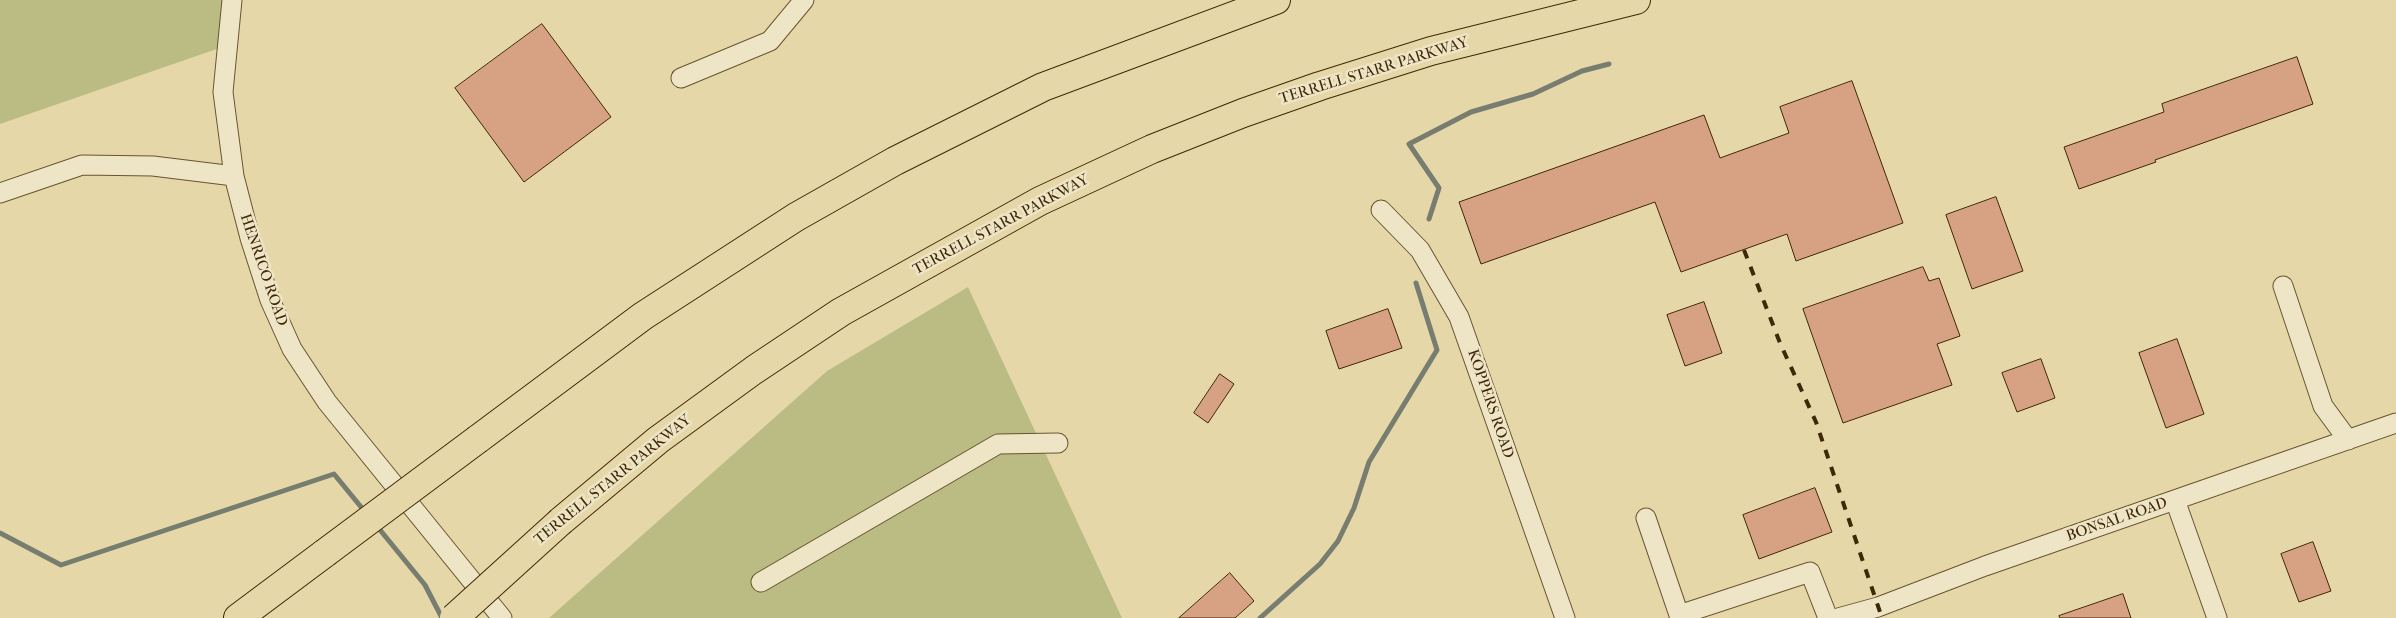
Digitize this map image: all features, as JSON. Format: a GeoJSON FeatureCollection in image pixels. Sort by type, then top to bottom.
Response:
{"type":"FeatureCollection","features":[{"type":"Feature","properties":{"kind":"highway"},"geometry":{"type":"LineString","coordinates":[[238,618],[643,316],[796,217],[895,160],[1043,87],[1276,0]]}},
{"type":"Feature","properties":{"kind":"highway","name":"TERRELL STARR PARKWAY"},"geometry":{"type":"LineString","coordinates":[[454,618],[561,521],[658,440],[754,370],[841,312],[1040,201],[1152,149],[1320,86],[1431,51],[1636,0]]}},
{"type":"Feature","properties":{"kind":"street","name":"HENRICO ROAD"},"geometry":{"type":"LineString","coordinates":[[232,0],[223,92],[234,176],[253,247],[270,300],[292,349],[327,402],[502,618]]}},
{"type":"Feature","properties":{"kind":"street"},"geometry":{"type":"LineString","coordinates":[[681,78],[770,41],[804,0]]}},
{"type":"Feature","properties":{"kind":"street"},"geometry":{"type":"LineString","coordinates":[[0,193],[82,164],[153,166],[234,176]]}},
{"type":"Feature","properties":{"kind":"street","name":"KOPPERS ROAD"},"geometry":{"type":"LineString","coordinates":[[1381,210],[1420,250],[1459,317],[1566,618]]}},
{"type":"Feature","properties":{"kind":"street"},"geometry":{"type":"LineString","coordinates":[[2283,286],[2323,406],[2348,440]]}},
{"type":"Feature","properties":{"kind":"street","name":"BONSAL ROAD"},"geometry":{"type":"LineString","coordinates":[[1838,618],[1878,607],[1985,566],[2396,423]]}},
{"type":"Feature","properties":{"kind":"street"},"geometry":{"type":"LineString","coordinates":[[761,582],[998,444],[1058,443]]}},
{"type":"Feature","properties":{"kind":"street"},"geometry":{"type":"LineString","coordinates":[[2175,500],[2217,618]]}},
{"type":"Feature","properties":{"kind":"street"},"geometry":{"type":"LineString","coordinates":[[1646,518],[1679,615],[1810,572],[1828,618]]}},
{"type":"Feature","properties":{"kind":"green space"},"geometry":{"type":"Polygon","coordinates":[[[0,0],[241,0],[234,43],[0,124],[0,0]]]}},
{"type":"Feature","properties":{"kind":"green space"},"geometry":{"type":"Polygon","coordinates":[[[968,287],[1122,618],[549,618],[827,371],[968,287]]]}},
{"type":"Feature","properties":{"kind":"building"},"geometry":{"type":"Polygon","coordinates":[[[542,24],[611,117],[524,182],[455,88],[542,24]]]}},
{"type":"Feature","properties":{"kind":"building"},"geometry":{"type":"Polygon","coordinates":[[[2297,57],[2313,104],[2079,189],[2064,147],[2164,112],[2162,104],[2297,57]]]}},
{"type":"Feature","properties":{"kind":"building"},"geometry":{"type":"Polygon","coordinates":[[[1852,81],[1903,223],[1796,261],[1787,234],[1681,272],[1655,202],[1481,264],[1459,202],[1704,115],[1720,158],[1789,133],[1780,107],[1852,81]]]}},
{"type":"Feature","properties":{"kind":"building"},"geometry":{"type":"Polygon","coordinates":[[[1996,197],[2023,271],[1972,289],[1946,215],[1996,197]]]}},
{"type":"Feature","properties":{"kind":"building"},"geometry":{"type":"Polygon","coordinates":[[[1923,267],[1929,281],[1939,278],[1960,336],[1937,344],[1952,385],[1843,423],[1803,309],[1923,267]]]}},
{"type":"Feature","properties":{"kind":"building"},"geometry":{"type":"Polygon","coordinates":[[[1704,302],[1722,353],[1685,366],[1667,315],[1704,302]]]}},
{"type":"Feature","properties":{"kind":"building"},"geometry":{"type":"Polygon","coordinates":[[[1388,309],[1402,348],[1339,369],[1326,331],[1388,309]]]}},
{"type":"Feature","properties":{"kind":"building"},"geometry":{"type":"Polygon","coordinates":[[[2177,339],[2204,414],[2166,428],[2139,353],[2177,339]]]}},
{"type":"Feature","properties":{"kind":"building"},"geometry":{"type":"Polygon","coordinates":[[[2041,359],[2055,398],[2017,412],[2002,373],[2041,359]]]}},
{"type":"Feature","properties":{"kind":"building"},"geometry":{"type":"Polygon","coordinates":[[[1220,374],[1234,384],[1208,423],[1194,413],[1220,374]]]}},
{"type":"Feature","properties":{"kind":"building"},"geometry":{"type":"Polygon","coordinates":[[[1815,488],[1832,532],[1759,559],[1743,515],[1815,488]]]}},
{"type":"Feature","properties":{"kind":"building"},"geometry":{"type":"Polygon","coordinates":[[[2313,542],[2331,591],[2299,602],[2281,554],[2313,542]]]}},
{"type":"Feature","properties":{"kind":"building"},"geometry":{"type":"Polygon","coordinates":[[[1230,573],[1254,601],[1235,618],[1179,618],[1230,573]]]}},
{"type":"Feature","properties":{"kind":"building"},"geometry":{"type":"Polygon","coordinates":[[[2123,594],[2131,618],[2060,618],[2059,616],[2123,594]]]}},
{"type":"Feature","properties":{"kind":"waterway"},"geometry":{"type":"LineString","coordinates":[[1429,219],[1439,188],[1409,144],[1471,112],[1533,94],[1582,71],[1609,64]]}},
{"type":"Feature","properties":{"kind":"waterway"},"geometry":{"type":"LineString","coordinates":[[1260,618],[1320,564],[1338,541],[1354,508],[1369,462],[1437,350],[1416,283]]}},
{"type":"Feature","properties":{"kind":"waterway"},"geometry":{"type":"LineString","coordinates":[[0,533],[61,565],[334,474],[366,513]]}},
{"type":"Feature","properties":{"kind":"waterway"},"geometry":{"type":"LineString","coordinates":[[376,525],[425,585],[442,618]]}},
{"type":"Feature","properties":{"kind":"railway"},"geometry":{"type":"LineString","coordinates":[[1744,250],[1780,343],[1816,422],[1882,618]]}}]}
